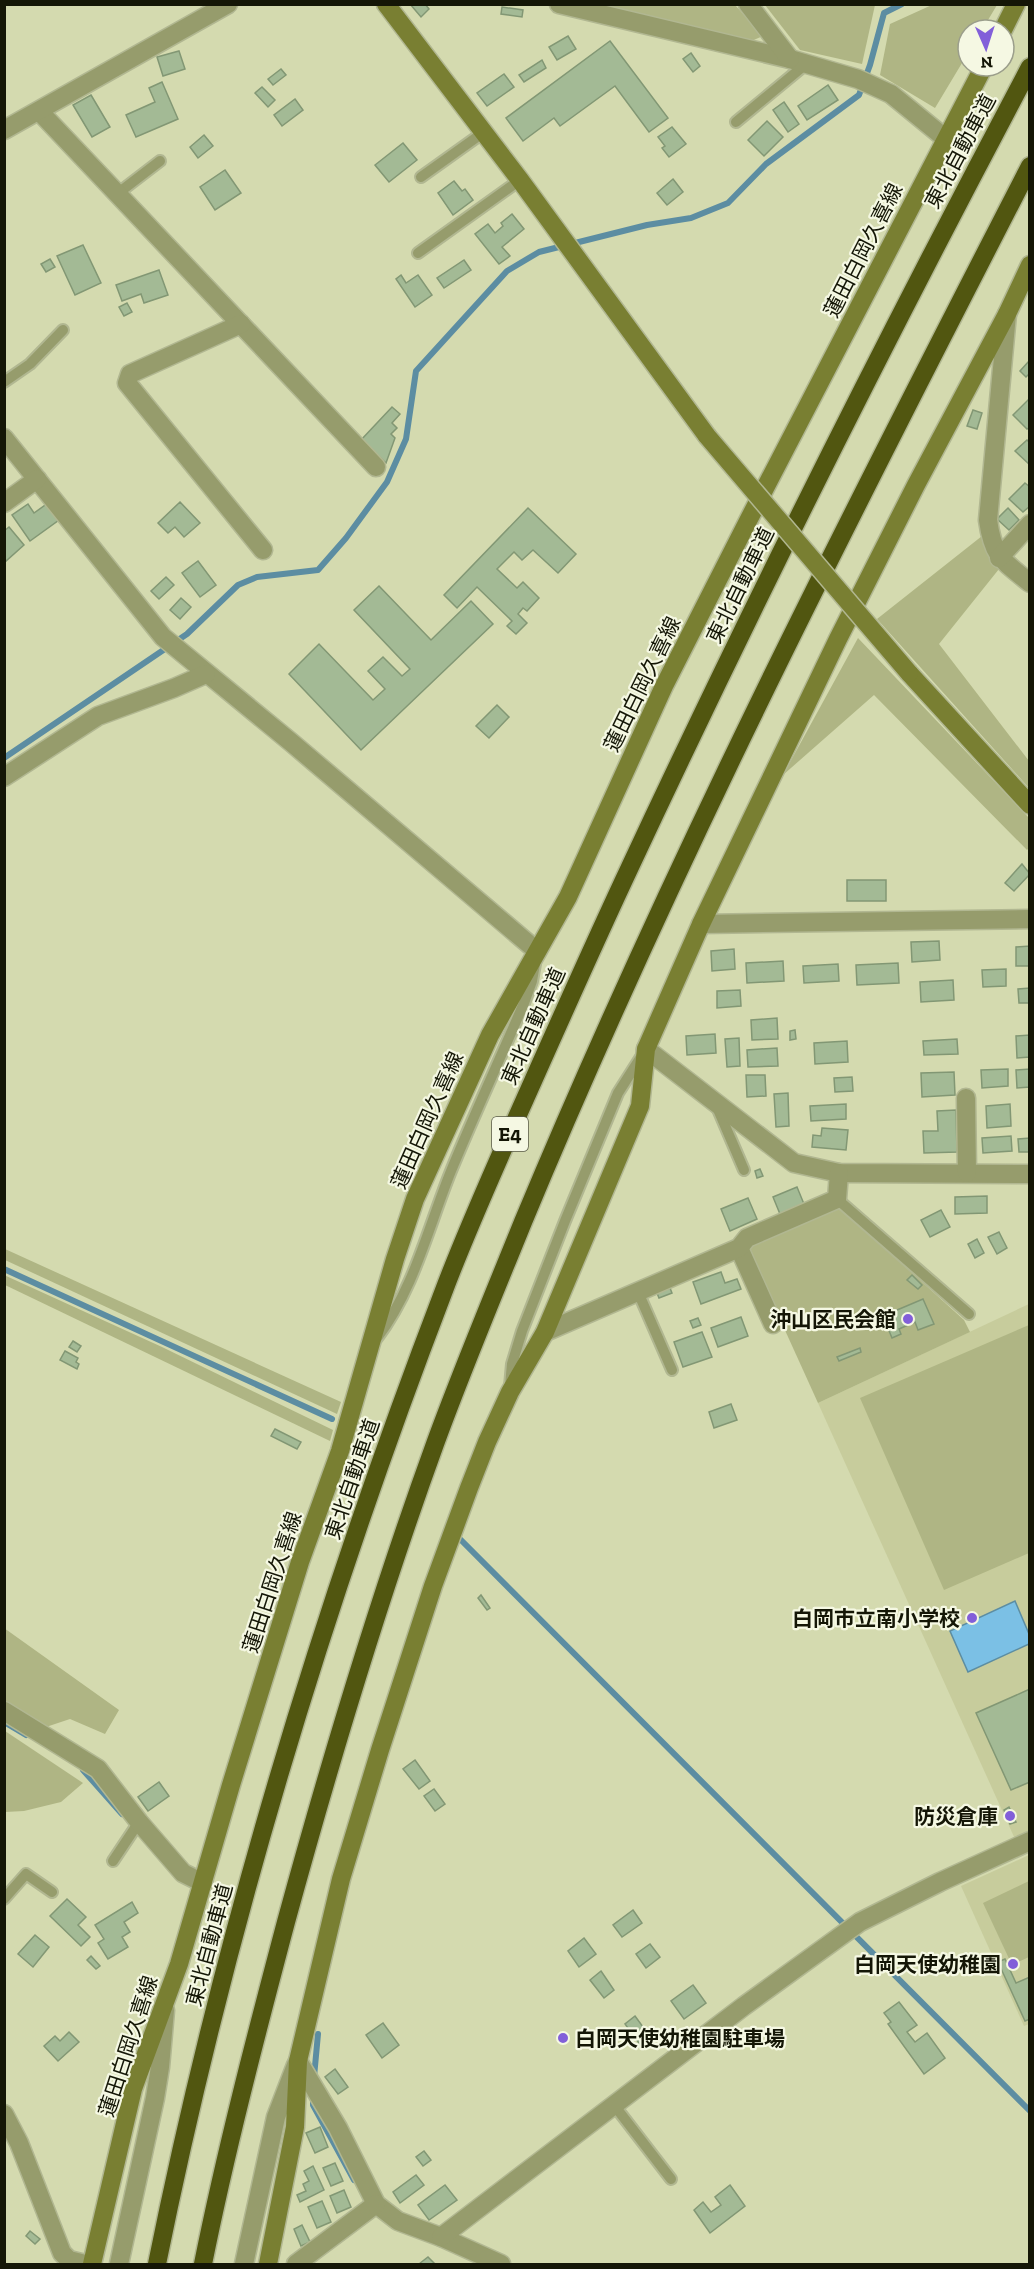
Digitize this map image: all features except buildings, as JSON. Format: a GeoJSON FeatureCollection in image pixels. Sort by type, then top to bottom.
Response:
{"type":"FeatureCollection","features":[{"type":"Feature","properties":{"kind":"highway","name":"東北自動車道"},"geometry":{"type":"LineString","coordinates":[[157,2265],[192,2099],[284,1755],[393,1430],[444,1288],[551,1041],[695,728],[860,392],[1029,67]]}},
{"type":"Feature","properties":{"kind":"highway","name":"E4"},"geometry":{"type":"LineString","coordinates":[[203,2265],[258,2026],[335,1748],[382,1599],[435,1445],[490,1304],[590,1062],[740,741],[1029,166]]}},
{"type":"Feature","properties":{"kind":"street"},"geometry":{"type":"LineString","coordinates":[[4,130],[228,4]]}},
{"type":"Feature","properties":{"kind":"street"},"geometry":{"type":"LineString","coordinates":[[386,4],[520,180],[707,436],[909,673],[1029,805]]}},
{"type":"Feature","properties":{"kind":"street"},"geometry":{"type":"LineString","coordinates":[[559,4],[798,61],[858,79],[891,94],[946,140]]}},
{"type":"Feature","properties":{"kind":"street"},"geometry":{"type":"LineString","coordinates":[[748,4],[798,61]]}},
{"type":"Feature","properties":{"kind":"street"},"geometry":{"type":"LineString","coordinates":[[1009,18],[1016,4]]}},
{"type":"Feature","properties":{"kind":"street","name":"蓮田白岡久喜線"},"geometry":{"type":"LineString","coordinates":[[92,2265],[134,2089],[165,2006],[204,1883],[231,1785],[300,1562],[340,1451],[372,1346],[395,1259],[415,1199],[490,1035],[568,897],[669,676],[978,78]]}},
{"type":"Feature","properties":{"kind":"street"},"geometry":{"type":"LineString","coordinates":[[39,111],[376,466]]}},
{"type":"Feature","properties":{"kind":"street"},"geometry":{"type":"LineString","coordinates":[[244,2265],[276,2117],[297,2061],[341,1879],[437,1575],[487,1442],[510,1392],[546,1332],[640,1106],[646,1049],[701,924],[838,639],[916,485],[1007,315],[1029,265]]}},
{"type":"Feature","properties":{"kind":"street"},"geometry":{"type":"LineString","coordinates":[[1007,315],[988,520],[991,542],[999,558],[1029,583]]}},
{"type":"Feature","properties":{"kind":"street"},"geometry":{"type":"LineString","coordinates":[[241,324],[130,374],[127,382],[263,550]]}},
{"type":"Feature","properties":{"kind":"street"},"geometry":{"type":"LineString","coordinates":[[4,438],[163,637],[537,951]]}},
{"type":"Feature","properties":{"kind":"street"},"geometry":{"type":"LineString","coordinates":[[4,503],[37,479]]}},
{"type":"Feature","properties":{"kind":"street"},"geometry":{"type":"LineString","coordinates":[[999,558],[1029,524]]}},
{"type":"Feature","properties":{"kind":"street"},"geometry":{"type":"LineString","coordinates":[[4,777],[98,716],[206,674]]}},
{"type":"Feature","properties":{"kind":"street"},"geometry":{"type":"LineString","coordinates":[[701,924],[1029,919]]}},
{"type":"Feature","properties":{"kind":"street"},"geometry":{"type":"LineString","coordinates":[[646,1049],[794,1163],[839,1173],[1029,1174]]}},
{"type":"Feature","properties":{"kind":"street"},"geometry":{"type":"LineString","coordinates":[[966,1098],[967,1173]]}},
{"type":"Feature","properties":{"kind":"street"},"geometry":{"type":"LineString","coordinates":[[546,1332],[739,1248],[747,1238],[837,1199],[839,1173]]}},
{"type":"Feature","properties":{"kind":"street"},"geometry":{"type":"LineString","coordinates":[[739,1248],[773,1324]]}},
{"type":"Feature","properties":{"kind":"street"},"geometry":{"type":"LineString","coordinates":[[4,1711],[98,1768],[139,1822],[183,1873],[204,1883]]}},
{"type":"Feature","properties":{"kind":"street"},"geometry":{"type":"LineString","coordinates":[[441,2238],[815,1953],[860,1922],[1029,1841]]}},
{"type":"Feature","properties":{"kind":"street"},"geometry":{"type":"LineString","coordinates":[[119,2265],[155,2098],[165,2006]]}},
{"type":"Feature","properties":{"kind":"street"},"geometry":{"type":"LineString","coordinates":[[297,2061],[338,2128],[376,2204],[398,2222],[441,2238],[478,2260],[501,2265]]}},
{"type":"Feature","properties":{"kind":"street"},"geometry":{"type":"LineString","coordinates":[[268,2265],[295,2127],[297,2061]]}},
{"type":"Feature","properties":{"kind":"street"},"geometry":{"type":"LineString","coordinates":[[4,2114],[19,2143],[62,2253],[69,2260],[85,2265]]}},
{"type":"Feature","properties":{"kind":"street"},"geometry":{"type":"LineString","coordinates":[[296,2265],[376,2204]]}},
{"type":"Feature","properties":{"kind":"lane"},"geometry":{"type":"LineString","coordinates":[[736,122],[798,61]]}},
{"type":"Feature","properties":{"kind":"lane"},"geometry":{"type":"LineString","coordinates":[[421,177],[484,132]]}},
{"type":"Feature","properties":{"kind":"lane"},"geometry":{"type":"LineString","coordinates":[[117,194],[160,161]]}},
{"type":"Feature","properties":{"kind":"lane"},"geometry":{"type":"LineString","coordinates":[[418,254],[520,180]]}},
{"type":"Feature","properties":{"kind":"lane"},"geometry":{"type":"LineString","coordinates":[[4,382],[30,364],[63,330]]}},
{"type":"Feature","properties":{"kind":"lane"},"geometry":{"type":"LineString","coordinates":[[510,1392],[512,1364],[522,1331],[565,1221],[618,1093],[646,1049]]}},
{"type":"Feature","properties":{"kind":"lane"},"geometry":{"type":"LineString","coordinates":[[716,1102],[744,1170]]}},
{"type":"Feature","properties":{"kind":"lane"},"geometry":{"type":"LineString","coordinates":[[837,1199],[969,1314]]}},
{"type":"Feature","properties":{"kind":"lane"},"geometry":{"type":"LineString","coordinates":[[639,1292],[672,1370]]}},
{"type":"Feature","properties":{"kind":"lane"},"geometry":{"type":"LineString","coordinates":[[112,1861],[139,1822]]}},
{"type":"Feature","properties":{"kind":"lane"},"geometry":{"type":"LineString","coordinates":[[4,1899],[26,1874],[52,1892]]}},
{"type":"Feature","properties":{"kind":"lane"},"geometry":{"type":"LineString","coordinates":[[614,2105],[671,2179]]}},
{"type":"Feature","properties":{"kind":"shaded area"},"geometry":{"type":"Polygon","coordinates":[[[934,4],[997,5],[989,18],[956,18],[956,73],[935,108],[880,75],[890,24],[934,4]]]}},
{"type":"Feature","properties":{"kind":"shaded area"},"geometry":{"type":"Polygon","coordinates":[[[596,5],[735,5],[763,36],[749,42],[596,5]]]}},
{"type":"Feature","properties":{"kind":"shaded area"},"geometry":{"type":"Polygon","coordinates":[[[765,5],[875,5],[862,64],[800,50],[765,5]]]}},
{"type":"Feature","properties":{"kind":"shaded area"},"geometry":{"type":"Polygon","coordinates":[[[982,536],[989,556],[999,569],[939,644],[1029,761],[1029,788],[877,619],[982,536]]]}},
{"type":"Feature","properties":{"kind":"shaded area"},"geometry":{"type":"Polygon","coordinates":[[[858,638],[1029,818],[1029,848],[1027,850],[874,695],[783,775],[858,638]]]}},
{"type":"Feature","properties":{"kind":"shaded area"},"geometry":{"type":"Polygon","coordinates":[[[838,1206],[964,1320],[970,1332],[818,1403],[750,1253],[750,1243],[838,1206]]]}},
{"type":"Feature","properties":{"kind":"shaded area"},"geometry":{"type":"Polygon","coordinates":[[[5,1249],[341,1402],[337,1414],[5,1260],[5,1249]]]}},
{"type":"Feature","properties":{"kind":"shaded area"},"geometry":{"type":"Polygon","coordinates":[[[4,1275],[162,1347],[333,1430],[330,1441],[5,1285],[4,1275]]]}},
{"type":"Feature","properties":{"kind":"shaded area","name":"白岡市立南小学校"},"geometry":{"type":"Polygon","coordinates":[[[1029,1304],[1029,1833],[1015,1839],[818,1403],[1029,1304]]]}},
{"type":"Feature","properties":{"kind":"shaded area"},"geometry":{"type":"Polygon","coordinates":[[[1029,1325],[1029,1553],[944,1590],[860,1398],[1029,1325]]]}},
{"type":"Feature","properties":{"kind":"shaded area"},"geometry":{"type":"Polygon","coordinates":[[[4,1628],[119,1710],[105,1734],[70,1719],[46,1727],[5,1701],[4,1628]]]}},
{"type":"Feature","properties":{"kind":"shaded area"},"geometry":{"type":"Polygon","coordinates":[[[5,1731],[83,1783],[61,1802],[24,1811],[5,1812],[5,1731]]]}},
{"type":"Feature","properties":{"kind":"shaded area","name":"白岡天使幼稚園"},"geometry":{"type":"Polygon","coordinates":[[[1029,1855],[1029,2024],[1024,2026],[961,1886],[1029,1855]]]}},
{"type":"Feature","properties":{"kind":"shaded area"},"geometry":{"type":"Polygon","coordinates":[[[1029,1881],[1029,1957],[1012,1965],[983,1903],[1029,1881]]]}},
{"type":"Feature","properties":{"kind":"water"},"geometry":{"type":"Polygon","coordinates":[[[1015,1601],[1029,1634],[1029,1644],[968,1672],[950,1631],[1015,1601]]]}},
{"type":"Feature","properties":{"kind":"waterway"},"geometry":{"type":"LineString","coordinates":[[4,758],[187,634],[238,585],[257,577],[318,570],[346,538],[387,482],[406,439],[416,371],[507,271],[539,252],[647,225],[691,218],[728,203],[766,164],[859,95],[884,13],[902,4]]}},
{"type":"Feature","properties":{"kind":"waterway"},"geometry":{"type":"LineString","coordinates":[[4,1269],[332,1419]]}},
{"type":"Feature","properties":{"kind":"waterway"},"geometry":{"type":"LineString","coordinates":[[461,1540],[1030,2111]]}},
{"type":"Feature","properties":{"kind":"waterway"},"geometry":{"type":"LineString","coordinates":[[4,1722],[26,1735]]}},
{"type":"Feature","properties":{"kind":"waterway"},"geometry":{"type":"LineString","coordinates":[[83,1770],[122,1814]]}},
{"type":"Feature","properties":{"kind":"waterway"},"geometry":{"type":"LineString","coordinates":[[314,2077],[318,2034]]}},
{"type":"Feature","properties":{"kind":"waterway"},"geometry":{"type":"LineString","coordinates":[[313,2096],[313,2105],[354,2180]]}},
{"type":"Feature","properties":{"kind":"place","name":"沖山区民会館"},"geometry":{"type":"Point","coordinates":[908,1319]}},
{"type":"Feature","properties":{"kind":"place","name":"白岡市立南小学校"},"geometry":{"type":"Point","coordinates":[972,1618]}},
{"type":"Feature","properties":{"kind":"place","name":"防災倉庫"},"geometry":{"type":"Point","coordinates":[1010,1816]}},
{"type":"Feature","properties":{"kind":"place","name":"白岡天使幼稚園"},"geometry":{"type":"Point","coordinates":[1013,1964]}},
{"type":"Feature","properties":{"kind":"place","name":"白岡天使幼稚園駐車場"},"geometry":{"type":"Point","coordinates":[563,2038]}}]}
